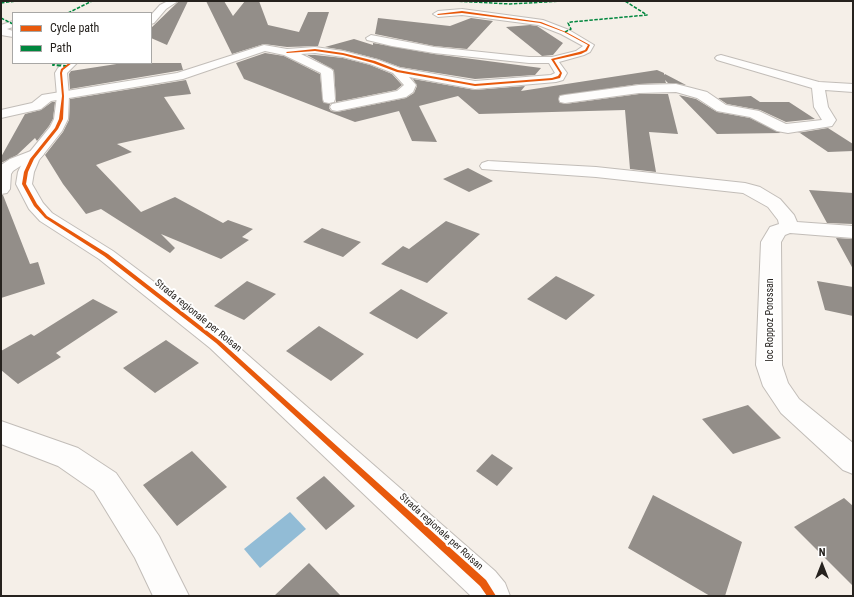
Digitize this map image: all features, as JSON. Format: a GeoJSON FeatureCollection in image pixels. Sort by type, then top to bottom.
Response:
{"type":"FeatureCollection","features":[{"type":"Feature","properties":{"kind":"street"},"geometry":{"type":"LineString","coordinates":[[152,20],[163,7],[174,1]]}},
{"type":"Feature","properties":{"kind":"street"},"geometry":{"type":"LineString","coordinates":[[371,38],[434,50],[529,60],[552,60],[580,53],[586,50],[588,45],[566,32],[540,22],[462,12],[438,14]]}},
{"type":"Feature","properties":{"kind":"street"},"geometry":{"type":"LineString","coordinates":[[12,24],[1,28],[4,33],[12,34]]}},
{"type":"Feature","properties":{"kind":"street"},"geometry":{"type":"LineString","coordinates":[[1,41],[12,38]]}},
{"type":"Feature","properties":{"kind":"street"},"geometry":{"type":"LineString","coordinates":[[1,114],[36,106],[47,98],[179,76],[264,48],[287,52],[315,50],[343,54],[374,62],[396,71],[475,85],[538,81],[559,77],[559,69],[552,60]]}},
{"type":"Feature","properties":{"kind":"street"},"geometry":{"type":"LineString","coordinates":[[287,52],[327,71],[333,103],[401,94],[409,89],[410,85],[396,71]]}},
{"type":"Feature","properties":{"kind":"street"},"geometry":{"type":"LineString","coordinates":[[721,58],[818,86],[853,88]]}},
{"type":"Feature","properties":{"kind":"street","name":"Strada regionale per Roisan"},"geometry":{"type":"LineString","coordinates":[[70,64],[62,70],[63,96],[60,119],[57,128],[36,154],[26,172],[24,184],[35,205],[46,217],[106,255],[218,342],[483,583],[492,596]]}},
{"type":"Feature","properties":{"kind":"street"},"geometry":{"type":"LineString","coordinates":[[566,99],[639,89],[676,88],[702,95],[722,108],[754,114],[782,128],[788,128],[827,123],[829,120],[821,107],[818,86]]}},
{"type":"Feature","properties":{"kind":"street"},"geometry":{"type":"LineString","coordinates":[[1,190],[4,174],[7,168],[16,162],[36,154]]}},
{"type":"Feature","properties":{"kind":"street"},"geometry":{"type":"LineString","coordinates":[[488,166],[596,172],[745,188],[754,191],[774,203],[787,219],[789,228],[853,232]]}},
{"type":"Feature","properties":{"kind":"street","name":"loc Roppoz Porossan"},"geometry":{"type":"LineString","coordinates":[[789,228],[777,231],[771,242],[769,364],[776,386],[790,406],[853,462]]}},
{"type":"Feature","properties":{"kind":"street"},"geometry":{"type":"LineString","coordinates":[[1,432],[68,457],[105,482],[147,547],[171,596]]}},
{"type":"Feature","properties":{"kind":"water"},"geometry":{"type":"Polygon","coordinates":[[[290,512],[306,529],[260,568],[244,549],[290,512]]]}},
{"type":"Feature","properties":{"kind":"building"},"geometry":{"type":"Polygon","coordinates":[[[179,1],[188,1],[167,45],[152,38],[152,27],[179,1]]]}},
{"type":"Feature","properties":{"kind":"building"},"geometry":{"type":"Polygon","coordinates":[[[206,1],[224,1],[233,16],[245,1],[259,1],[268,25],[299,32],[308,12],[329,12],[318,46],[287,47],[264,44],[232,54],[206,1]]]}},
{"type":"Feature","properties":{"kind":"building"},"geometry":{"type":"Polygon","coordinates":[[[378,18],[450,26],[471,18],[493,21],[467,49],[434,46],[375,34],[378,18]]]}},
{"type":"Feature","properties":{"kind":"building"},"geometry":{"type":"Polygon","coordinates":[[[530,25],[537,26],[563,43],[553,55],[542,56],[506,27],[530,25]]]}},
{"type":"Feature","properties":{"kind":"building"},"geometry":{"type":"Polygon","coordinates":[[[354,39],[373,45],[373,43],[434,54],[541,68],[535,75],[475,79],[400,67],[378,59],[325,47],[354,39]]]}},
{"type":"Feature","properties":{"kind":"building"},"geometry":{"type":"Polygon","coordinates":[[[265,53],[284,56],[320,74],[323,102],[330,104],[329,108],[331,111],[337,112],[406,98],[414,93],[417,86],[413,79],[475,90],[525,86],[521,91],[657,70],[664,73],[664,75],[665,74],[686,85],[668,83],[665,80],[666,83],[639,84],[559,96],[559,102],[565,104],[639,94],[668,94],[678,134],[649,132],[656,172],[630,169],[625,110],[479,114],[458,96],[419,106],[437,142],[412,141],[399,111],[355,122],[244,79],[236,63],[265,53]]]}},
{"type":"Feature","properties":{"kind":"building"},"geometry":{"type":"Polygon","coordinates":[[[307,55],[343,58],[370,65],[392,74],[402,85],[396,90],[336,102],[334,70],[307,55]]]}},
{"type":"Feature","properties":{"kind":"building"},"geometry":{"type":"Polygon","coordinates":[[[152,63],[181,63],[183,70],[70,89],[69,74],[71,71],[116,64],[152,63]]]}},
{"type":"Feature","properties":{"kind":"building"},"geometry":{"type":"Polygon","coordinates":[[[186,80],[191,94],[164,97],[185,129],[117,144],[132,152],[96,165],[141,212],[175,197],[223,223],[228,220],[253,229],[242,237],[249,240],[221,259],[161,234],[175,248],[170,253],[101,209],[86,214],[63,184],[45,155],[63,132],[69,120],[70,99],[186,80]]]}},
{"type":"Feature","properties":{"kind":"building"},"geometry":{"type":"Polygon","coordinates":[[[679,95],[696,99],[717,112],[750,118],[781,133],[717,134],[679,95]]]}},
{"type":"Feature","properties":{"kind":"building"},"geometry":{"type":"Polygon","coordinates":[[[751,96],[760,102],[789,102],[815,119],[786,122],[760,110],[727,104],[718,98],[751,96]]]}},
{"type":"Feature","properties":{"kind":"building"},"geometry":{"type":"Polygon","coordinates":[[[52,102],[55,102],[53,119],[37,141],[35,138],[17,155],[1,163],[1,157],[25,114],[41,110],[52,102]]]}},
{"type":"Feature","properties":{"kind":"building"},"geometry":{"type":"Polygon","coordinates":[[[828,128],[853,144],[853,151],[828,152],[800,133],[797,133],[828,128]]]}},
{"type":"Feature","properties":{"kind":"building"},"geometry":{"type":"Polygon","coordinates":[[[468,168],[493,181],[469,192],[443,179],[468,168]]]}},
{"type":"Feature","properties":{"kind":"building"},"geometry":{"type":"Polygon","coordinates":[[[809,190],[853,193],[853,224],[827,223],[809,190]]]}},
{"type":"Feature","properties":{"kind":"building"},"geometry":{"type":"Polygon","coordinates":[[[1,195],[3,195],[30,264],[38,262],[45,284],[1,298],[1,195]]]}},
{"type":"Feature","properties":{"kind":"building"},"geometry":{"type":"Polygon","coordinates":[[[446,221],[480,234],[427,283],[381,264],[403,246],[409,249],[446,221]]]}},
{"type":"Feature","properties":{"kind":"building"},"geometry":{"type":"Polygon","coordinates":[[[322,228],[361,242],[343,257],[303,242],[322,228]]]}},
{"type":"Feature","properties":{"kind":"building"},"geometry":{"type":"Polygon","coordinates":[[[836,238],[853,239],[853,269],[836,238]]]}},
{"type":"Feature","properties":{"kind":"building"},"geometry":{"type":"Polygon","coordinates":[[[556,276],[595,295],[566,320],[527,299],[556,276]]]}},
{"type":"Feature","properties":{"kind":"building"},"geometry":{"type":"Polygon","coordinates":[[[247,281],[276,294],[244,320],[214,306],[247,281]]]}},
{"type":"Feature","properties":{"kind":"building"},"geometry":{"type":"Polygon","coordinates":[[[817,281],[853,287],[853,316],[825,310],[817,281]]]}},
{"type":"Feature","properties":{"kind":"building"},"geometry":{"type":"Polygon","coordinates":[[[401,289],[448,313],[417,339],[369,313],[401,289]]]}},
{"type":"Feature","properties":{"kind":"building"},"geometry":{"type":"Polygon","coordinates":[[[93,299],[118,312],[56,353],[61,357],[18,384],[1,370],[1,351],[31,334],[34,336],[93,299]]]}},
{"type":"Feature","properties":{"kind":"building"},"geometry":{"type":"Polygon","coordinates":[[[319,326],[364,354],[331,381],[286,351],[319,326]]]}},
{"type":"Feature","properties":{"kind":"building"},"geometry":{"type":"Polygon","coordinates":[[[166,340],[199,363],[155,393],[123,368],[166,340]]]}},
{"type":"Feature","properties":{"kind":"building"},"geometry":{"type":"Polygon","coordinates":[[[748,405],[781,438],[733,454],[702,419],[748,405]]]}},
{"type":"Feature","properties":{"kind":"building"},"geometry":{"type":"Polygon","coordinates":[[[192,451],[227,487],[177,526],[143,485],[192,451]]]}},
{"type":"Feature","properties":{"kind":"building"},"geometry":{"type":"Polygon","coordinates":[[[492,454],[513,468],[497,486],[476,471],[492,454]]]}},
{"type":"Feature","properties":{"kind":"building"},"geometry":{"type":"Polygon","coordinates":[[[324,476],[355,506],[326,530],[296,498],[324,476]]]}},
{"type":"Feature","properties":{"kind":"building"},"geometry":{"type":"Polygon","coordinates":[[[653,495],[742,542],[725,596],[710,596],[628,548],[653,495]]]}},
{"type":"Feature","properties":{"kind":"building"},"geometry":{"type":"Polygon","coordinates":[[[844,498],[853,506],[853,586],[794,527],[844,498]]]}},
{"type":"Feature","properties":{"kind":"building"},"geometry":{"type":"Polygon","coordinates":[[[309,563],[341,596],[274,596],[309,563]]]}},
{"type":"Feature","properties":{"kind":"marked path"},"geometry":{"type":"LineString","coordinates":[[1,3],[16,1]]}},
{"type":"Feature","properties":{"kind":"marked path"},"geometry":{"type":"LineString","coordinates":[[69,12],[92,1]]}},
{"type":"Feature","properties":{"kind":"marked path"},"geometry":{"type":"LineString","coordinates":[[454,1],[510,4],[563,1]]}},
{"type":"Feature","properties":{"kind":"marked path"},"geometry":{"type":"LineString","coordinates":[[565,32],[571,29],[568,23],[571,22],[647,15],[625,1]]}},
{"type":"Feature","properties":{"kind":"marked path"},"geometry":{"type":"LineString","coordinates":[[1,18],[12,24]]}},
{"type":"Feature","properties":{"kind":"marked path"},"geometry":{"type":"LineString","coordinates":[[54,64],[53,65],[67,66]]}},
{"type":"Feature","properties":{"kind":"cycle path"},"geometry":{"type":"LineString","coordinates":[[287,52],[315,50],[343,54],[374,62],[397,71],[475,85],[552,79],[559,77],[561,73],[552,60],[580,53],[586,50],[589,45],[565,32],[540,22],[462,12],[438,14]]}},
{"type":"Feature","properties":{"kind":"cycle path"},"geometry":{"type":"LineString","coordinates":[[70,64],[62,70],[61,73],[63,96],[61,119],[57,128],[32,159],[26,172],[24,184],[35,205],[46,217],[106,255],[218,342],[483,583],[492,596]]}}]}
